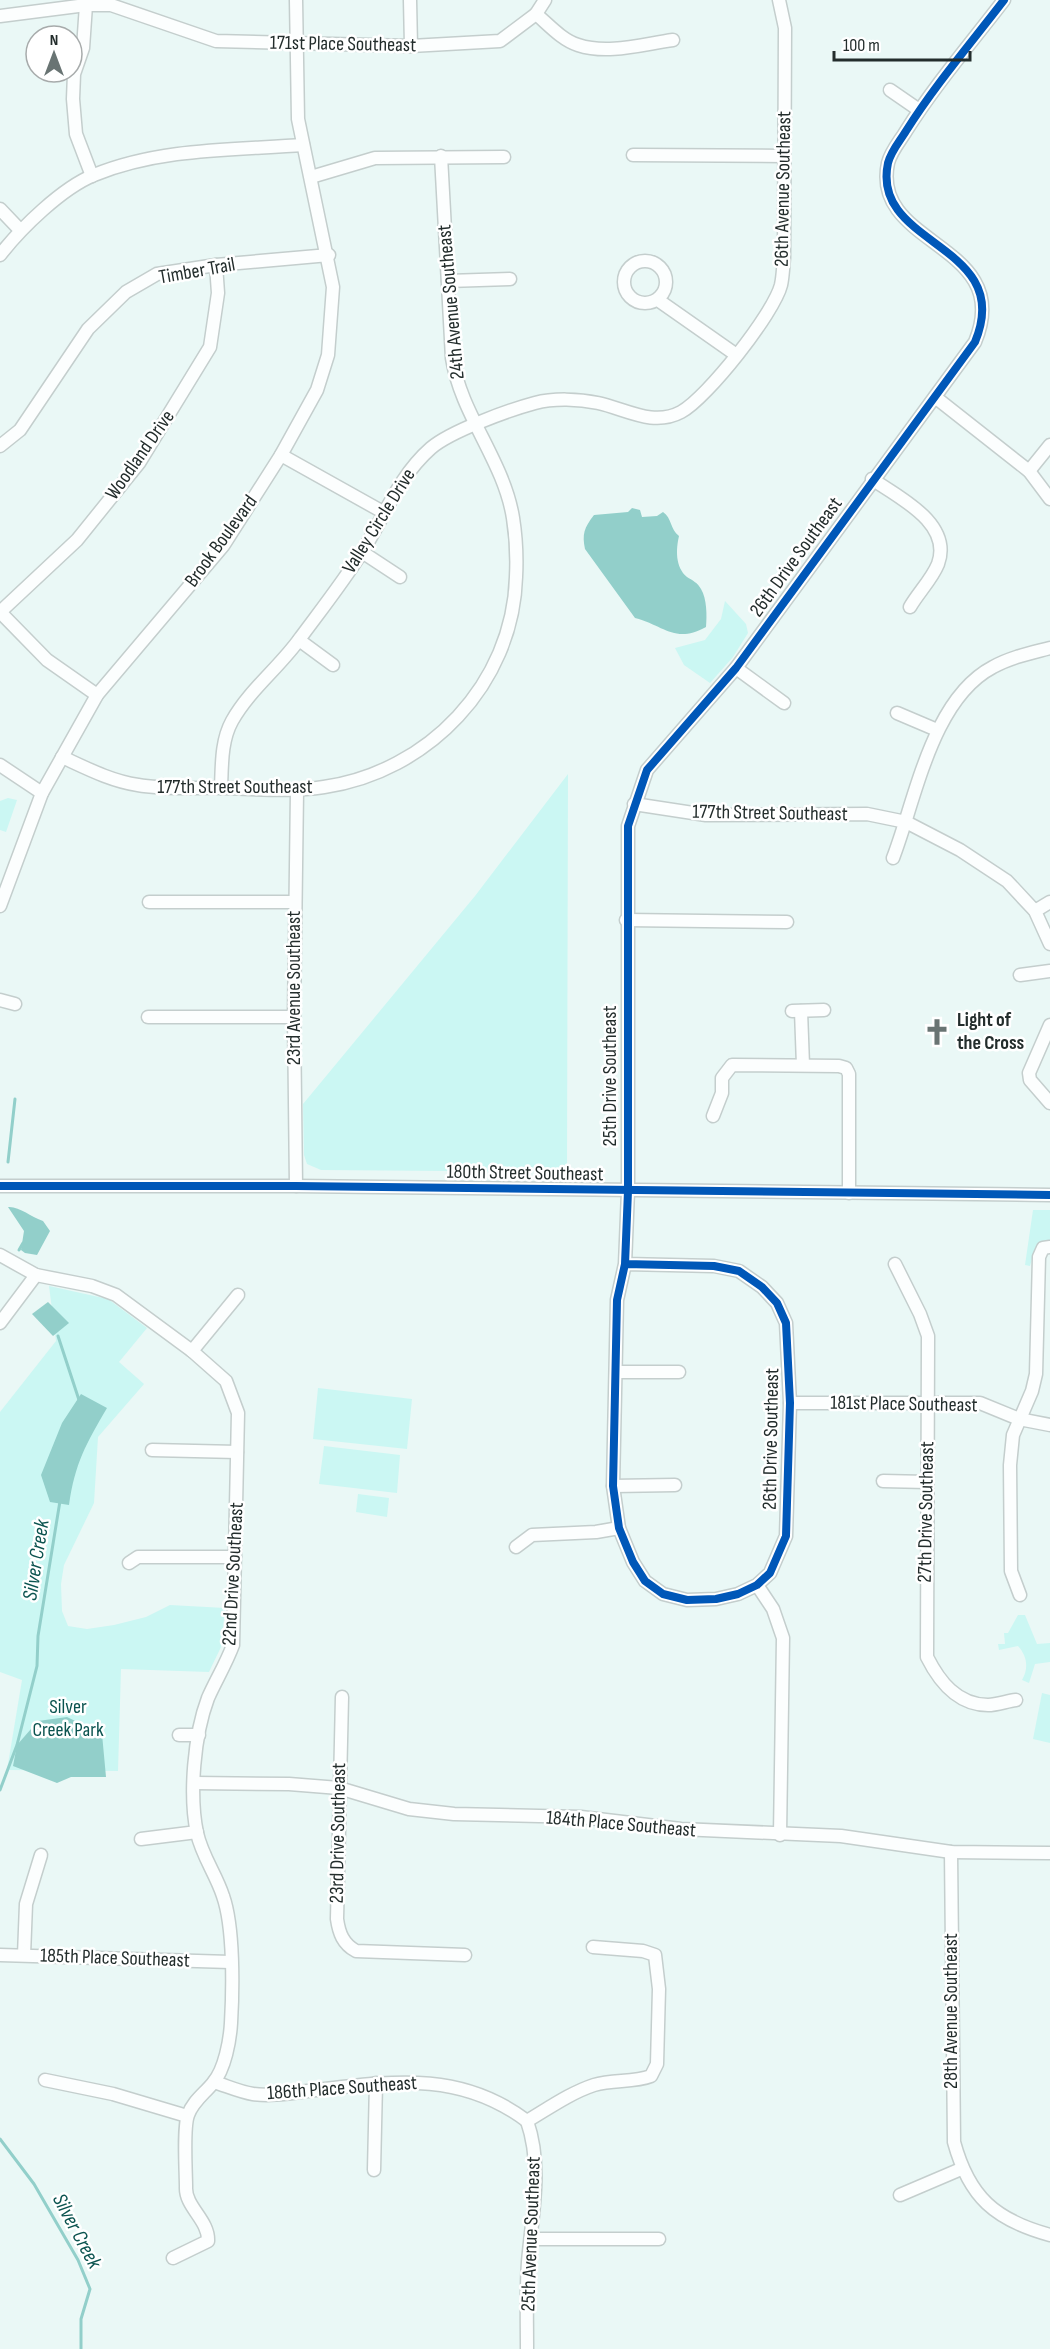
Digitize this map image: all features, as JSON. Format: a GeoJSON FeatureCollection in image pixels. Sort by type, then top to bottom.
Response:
{"type":"FeatureCollection","features":[{"type":"Feature","properties":{"kind":"street"},"geometry":{"type":"LineString","coordinates":[[0,255],[20,230],[92,176],[141,160],[188,153],[303,144],[298,119],[296,0]]}},
{"type":"Feature","properties":{"kind":"street"},"geometry":{"type":"LineString","coordinates":[[410,0],[411,46]]}},
{"type":"Feature","properties":{"kind":"street"},"geometry":{"type":"LineString","coordinates":[[545,0],[536,14],[560,35],[577,45],[607,49],[672,40]]}},
{"type":"Feature","properties":{"kind":"street","name":"26th Avenue Southeast"},"geometry":{"type":"LineString","coordinates":[[680,413],[700,399],[763,320],[781,286],[784,258],[784,28],[779,0]]}},
{"type":"Feature","properties":{"kind":"street"},"geometry":{"type":"LineString","coordinates":[[890,90],[919,110],[1005,0]]}},
{"type":"Feature","properties":{"kind":"street"},"geometry":{"type":"LineString","coordinates":[[86,5],[82,48],[74,74],[72,99],[76,134],[92,176]]}},
{"type":"Feature","properties":{"kind":"street","name":"171st Place Southeast"},"geometry":{"type":"LineString","coordinates":[[0,16],[86,5],[111,5],[136,11],[216,41],[411,46],[500,41],[536,14]]}},
{"type":"Feature","properties":{"kind":"street","name":"26th Drive Southeast"},"geometry":{"type":"LineString","coordinates":[[634,804],[647,770],[736,668],[872,479],[975,342],[981,326],[981,297],[976,280],[958,261],[918,231],[899,212],[891,197],[888,163],[919,110]]}},
{"type":"Feature","properties":{"kind":"street","name":"Brook Boulevard"},"geometry":{"type":"LineString","coordinates":[[0,906],[42,793],[97,695],[223,546],[281,455],[317,390],[328,356],[333,287],[329,255],[303,144]]}},
{"type":"Feature","properties":{"kind":"street"},"geometry":{"type":"LineString","coordinates":[[633,155],[784,156]]}},
{"type":"Feature","properties":{"kind":"street","name":"24th Avenue Southeast"},"geometry":{"type":"LineString","coordinates":[[441,156],[456,383],[500,480],[513,517],[516,579],[501,651]]}},
{"type":"Feature","properties":{"kind":"street"},"geometry":{"type":"LineString","coordinates":[[311,177],[375,158],[504,157]]}},
{"type":"Feature","properties":{"kind":"street"},"geometry":{"type":"LineString","coordinates":[[0,208],[20,230]]}},
{"type":"Feature","properties":{"kind":"street","name":"Timber Trail"},"geometry":{"type":"LineString","coordinates":[[0,446],[20,430],[88,329],[126,292],[157,274],[216,265],[329,255]]}},
{"type":"Feature","properties":{"kind":"street","name":"Woodland Drive"},"geometry":{"type":"LineString","coordinates":[[0,612],[77,540],[139,463],[210,347],[218,293],[216,265]]}},
{"type":"Feature","properties":{"kind":"street"},"geometry":{"type":"LineString","coordinates":[[448,281],[510,279]]}},
{"type":"Feature","properties":{"kind":"street"},"geometry":{"type":"LineString","coordinates":[[658,300],[735,354]]}},
{"type":"Feature","properties":{"kind":"street"},"geometry":{"type":"LineString","coordinates":[[935,397],[1029,471],[1050,499]]}},
{"type":"Feature","properties":{"kind":"street","name":"Valley Circle Drive"},"geometry":{"type":"LineString","coordinates":[[221,788],[224,742],[231,722],[250,693],[299,640],[362,552],[410,468],[434,445],[474,425],[536,403],[570,400],[599,403],[638,416],[660,418],[680,413]]}},
{"type":"Feature","properties":{"kind":"street"},"geometry":{"type":"LineString","coordinates":[[1029,471],[1050,445]]}},
{"type":"Feature","properties":{"kind":"street"},"geometry":{"type":"LineString","coordinates":[[281,455],[383,512]]}},
{"type":"Feature","properties":{"kind":"street"},"geometry":{"type":"LineString","coordinates":[[872,479],[926,518],[937,533],[940,548],[938,564],[910,607]]}},
{"type":"Feature","properties":{"kind":"street"},"geometry":{"type":"LineString","coordinates":[[362,552],[400,577]]}},
{"type":"Feature","properties":{"kind":"street"},"geometry":{"type":"LineString","coordinates":[[0,612],[47,660],[97,695]]}},
{"type":"Feature","properties":{"kind":"street"},"geometry":{"type":"LineString","coordinates":[[299,640],[333,665]]}},
{"type":"Feature","properties":{"kind":"street"},"geometry":{"type":"LineString","coordinates":[[892,858],[937,730],[955,700],[976,679],[993,667],[1050,648]]}},
{"type":"Feature","properties":{"kind":"street","name":"177th Street Southeast"},"geometry":{"type":"LineString","coordinates":[[62,757],[100,775],[139,786],[297,790],[326,787],[387,769],[441,736],[468,706],[501,651]]}},
{"type":"Feature","properties":{"kind":"street"},"geometry":{"type":"LineString","coordinates":[[736,668],[784,703]]}},
{"type":"Feature","properties":{"kind":"street"},"geometry":{"type":"LineString","coordinates":[[897,713],[937,730]]}},
{"type":"Feature","properties":{"kind":"street"},"geometry":{"type":"LineString","coordinates":[[0,765],[42,793]]}},
{"type":"Feature","properties":{"kind":"street","name":"23rd Avenue Southeast"},"geometry":{"type":"LineString","coordinates":[[296,1186],[294,902],[297,790]]}},
{"type":"Feature","properties":{"kind":"street","name":"177th Street Southeast"},"geometry":{"type":"LineString","coordinates":[[634,804],[706,815],[867,814],[906,822]]}},
{"type":"Feature","properties":{"kind":"street","name":"25th Drive Southeast"},"geometry":{"type":"LineString","coordinates":[[634,804],[628,826],[626,920],[628,1191],[625,1264],[617,1300],[613,1486],[619,1528],[633,1562],[645,1581],[663,1594],[687,1600],[716,1599],[738,1594],[757,1585]]}},
{"type":"Feature","properties":{"kind":"street"},"geometry":{"type":"LineString","coordinates":[[906,822],[960,850],[1007,881],[1035,911],[1050,944]]}},
{"type":"Feature","properties":{"kind":"street"},"geometry":{"type":"LineString","coordinates":[[149,902],[294,902]]}},
{"type":"Feature","properties":{"kind":"street"},"geometry":{"type":"LineString","coordinates":[[1035,911],[1050,902]]}},
{"type":"Feature","properties":{"kind":"street"},"geometry":{"type":"LineString","coordinates":[[626,920],[787,922]]}},
{"type":"Feature","properties":{"kind":"street"},"geometry":{"type":"LineString","coordinates":[[1020,975],[1050,971]]}},
{"type":"Feature","properties":{"kind":"street"},"geometry":{"type":"LineString","coordinates":[[0,1000],[15,1004]]}},
{"type":"Feature","properties":{"kind":"street"},"geometry":{"type":"LineString","coordinates":[[803,1065],[797,1011],[824,1010]]}},
{"type":"Feature","properties":{"kind":"street"},"geometry":{"type":"LineString","coordinates":[[148,1017],[294,1017]]}},
{"type":"Feature","properties":{"kind":"street"},"geometry":{"type":"LineString","coordinates":[[1050,1025],[1029,1073],[1030,1080],[1050,1103]]}},
{"type":"Feature","properties":{"kind":"street"},"geometry":{"type":"LineString","coordinates":[[712,1116],[722,1093],[722,1077],[732,1065],[839,1065],[846,1068],[849,1074],[849,1193]]}},
{"type":"Feature","properties":{"kind":"street","name":"180th Street Southeast"},"geometry":{"type":"LineString","coordinates":[[0,1186],[296,1186],[1050,1195]]}},
{"type":"Feature","properties":{"kind":"street"},"geometry":{"type":"LineString","coordinates":[[1020,1594],[1011,1571],[1010,1560],[1010,1465],[1013,1435],[1032,1391],[1036,1374],[1038,1265],[1047,1248]]}},
{"type":"Feature","properties":{"kind":"street","name":"22nd Drive Southeast"},"geometry":{"type":"LineString","coordinates":[[0,1255],[36,1275],[92,1286],[116,1294],[192,1351],[226,1381],[234,1397],[238,1413],[233,1645],[223,1672],[209,1698],[199,1735],[195,1783],[197,1832],[208,1866],[223,1895],[229,1920],[231,2023],[226,2050],[214,2082],[200,2094],[187,2116]]}},
{"type":"Feature","properties":{"kind":"street","name":"26th Drive Southeast"},"geometry":{"type":"LineString","coordinates":[[625,1264],[714,1266],[739,1271],[766,1291],[777,1303],[786,1323],[790,1402],[786,1536],[770,1573],[757,1585]]}},
{"type":"Feature","properties":{"kind":"street","name":"27th Drive Southeast"},"geometry":{"type":"LineString","coordinates":[[895,1264],[920,1314],[928,1336],[927,1657],[942,1682],[964,1700],[988,1705],[1016,1700]]}},
{"type":"Feature","properties":{"kind":"street"},"geometry":{"type":"LineString","coordinates":[[0,1323],[36,1275]]}},
{"type":"Feature","properties":{"kind":"street"},"geometry":{"type":"LineString","coordinates":[[192,1351],[238,1295]]}},
{"type":"Feature","properties":{"kind":"street"},"geometry":{"type":"LineString","coordinates":[[616,1372],[680,1372]]}},
{"type":"Feature","properties":{"kind":"street","name":"181st Place Southeast"},"geometry":{"type":"LineString","coordinates":[[790,1402],[980,1403],[1019,1419],[1050,1425]]}},
{"type":"Feature","properties":{"kind":"street"},"geometry":{"type":"LineString","coordinates":[[152,1450],[237,1452]]}},
{"type":"Feature","properties":{"kind":"street"},"geometry":{"type":"LineString","coordinates":[[883,1481],[927,1482]]}},
{"type":"Feature","properties":{"kind":"street"},"geometry":{"type":"LineString","coordinates":[[613,1486],[675,1485]]}},
{"type":"Feature","properties":{"kind":"street"},"geometry":{"type":"LineString","coordinates":[[516,1547],[532,1535],[619,1528]]}},
{"type":"Feature","properties":{"kind":"street"},"geometry":{"type":"LineString","coordinates":[[129,1563],[138,1557],[235,1557]]}},
{"type":"Feature","properties":{"kind":"street"},"geometry":{"type":"LineString","coordinates":[[757,1585],[773,1609],[783,1638],[780,1835]]}},
{"type":"Feature","properties":{"kind":"street","name":"23rd Drive Southeast"},"geometry":{"type":"LineString","coordinates":[[342,1697],[337,1919],[339,1932],[347,1945],[365,1953],[465,1955]]}},
{"type":"Feature","properties":{"kind":"street"},"geometry":{"type":"LineString","coordinates":[[179,1735],[199,1735]]}},
{"type":"Feature","properties":{"kind":"street","name":"184th Place Southeast"},"geometry":{"type":"LineString","coordinates":[[195,1783],[289,1784],[339,1788],[409,1809],[454,1814],[581,1817],[681,1829],[841,1836],[951,1852],[1050,1853]]}},
{"type":"Feature","properties":{"kind":"street"},"geometry":{"type":"LineString","coordinates":[[141,1839],[197,1832]]}},
{"type":"Feature","properties":{"kind":"street","name":"28th Avenue Southeast"},"geometry":{"type":"LineString","coordinates":[[951,1852],[952,2112],[954,2142],[961,2169]]}},
{"type":"Feature","properties":{"kind":"street"},"geometry":{"type":"LineString","coordinates":[[24,1955],[26,1904],[40,1855]]}},
{"type":"Feature","properties":{"kind":"street"},"geometry":{"type":"LineString","coordinates":[[527,2121],[565,2097],[596,2084],[639,2080],[651,2076],[657,2064],[659,1989],[655,1955],[643,1951],[593,1947]]}},
{"type":"Feature","properties":{"kind":"street","name":"185th Place Southeast"},"geometry":{"type":"LineString","coordinates":[[0,1955],[230,1962]]}},
{"type":"Feature","properties":{"kind":"street"},"geometry":{"type":"LineString","coordinates":[[45,2080],[113,2094],[187,2116],[185,2194],[201,2218],[208,2241],[173,2258]]}},
{"type":"Feature","properties":{"kind":"street","name":"186th Place Southeast"},"geometry":{"type":"LineString","coordinates":[[214,2082],[252,2094],[273,2095],[415,2081],[445,2084],[504,2104],[527,2121]]}},
{"type":"Feature","properties":{"kind":"street"},"geometry":{"type":"LineString","coordinates":[[374,2170],[376,2084]]}},
{"type":"Feature","properties":{"kind":"street","name":"25th Avenue Southeast"},"geometry":{"type":"LineString","coordinates":[[527,2121],[534,2142],[536,2165],[532,2239],[528,2262],[527,2349]]}},
{"type":"Feature","properties":{"kind":"street"},"geometry":{"type":"LineString","coordinates":[[900,2195],[961,2169],[972,2188],[1007,2220],[1050,2235]]}},
{"type":"Feature","properties":{"kind":"street"},"geometry":{"type":"LineString","coordinates":[[532,2239],[659,2239]]}},
{"type":"Feature","properties":{"kind":"green space"},"geometry":{"type":"Polygon","coordinates":[[[725,601],[746,624],[748,633],[733,657],[710,683],[684,665],[675,648],[705,640],[721,619],[725,601]]]}},
{"type":"Feature","properties":{"kind":"green space"},"geometry":{"type":"Polygon","coordinates":[[[568,774],[567,1172],[321,1170],[307,1164],[304,1155],[303,1104],[475,896],[568,774]]]}},
{"type":"Feature","properties":{"kind":"green space"},"geometry":{"type":"Polygon","coordinates":[[[8,798],[17,800],[6,832],[0,830],[0,801],[8,798]]]}},
{"type":"Feature","properties":{"kind":"green space"},"geometry":{"type":"Polygon","coordinates":[[[1033,1210],[1050,1210],[1050,1241],[1039,1246],[1030,1266],[1025,1265],[1033,1210]]]}},
{"type":"Feature","properties":{"kind":"green space","name":"Silver Creek Park"},"geometry":{"type":"Polygon","coordinates":[[[49,1286],[108,1299],[147,1328],[119,1362],[144,1384],[98,1437],[94,1503],[64,1565],[61,1584],[62,1611],[68,1626],[87,1629],[114,1625],[146,1617],[170,1605],[225,1608],[221,1647],[209,1672],[121,1669],[118,1771],[7,1770],[22,1680],[0,1672],[0,1412],[56,1341],[49,1286]]]}},
{"type":"Feature","properties":{"kind":"green space"},"geometry":{"type":"Polygon","coordinates":[[[318,1388],[412,1399],[407,1449],[313,1439],[318,1388]]]}},
{"type":"Feature","properties":{"kind":"green space"},"geometry":{"type":"Polygon","coordinates":[[[324,1446],[400,1455],[397,1493],[319,1484],[324,1446]]]}},
{"type":"Feature","properties":{"kind":"green space"},"geometry":{"type":"Polygon","coordinates":[[[358,1494],[389,1498],[387,1517],[356,1512],[358,1494]]]}},
{"type":"Feature","properties":{"kind":"green space"},"geometry":{"type":"Polygon","coordinates":[[[1018,1615],[1025,1615],[1037,1644],[1050,1643],[1050,1662],[1035,1664],[1029,1683],[1022,1680],[1026,1671],[1026,1662],[1018,1646],[999,1650],[998,1644],[1005,1644],[1004,1633],[1008,1633],[1018,1615]]]}},
{"type":"Feature","properties":{"kind":"green space"},"geometry":{"type":"Polygon","coordinates":[[[1042,1693],[1050,1695],[1050,1743],[1033,1739],[1042,1693]]]}},
{"type":"Feature","properties":{"kind":"shaded area"},"geometry":{"type":"Polygon","coordinates":[[[632,508],[640,510],[642,517],[657,516],[663,512],[668,517],[679,536],[677,552],[680,568],[703,593],[706,627],[695,632],[678,634],[635,618],[585,549],[585,531],[594,515],[628,512],[632,508]]]}},
{"type":"Feature","properties":{"kind":"shaded area"},"geometry":{"type":"Polygon","coordinates":[[[8,1207],[16,1208],[43,1221],[50,1231],[37,1255],[21,1250],[24,1231],[8,1207]]]}},
{"type":"Feature","properties":{"kind":"shaded area"},"geometry":{"type":"Polygon","coordinates":[[[48,1302],[69,1323],[53,1336],[32,1314],[48,1302]]]}},
{"type":"Feature","properties":{"kind":"shaded area"},"geometry":{"type":"Polygon","coordinates":[[[81,1394],[107,1408],[82,1454],[69,1505],[50,1502],[41,1475],[62,1423],[81,1394]]]}},
{"type":"Feature","properties":{"kind":"shaded area"},"geometry":{"type":"Polygon","coordinates":[[[67,1717],[102,1734],[106,1777],[71,1777],[57,1783],[13,1766],[17,1745],[38,1721],[67,1717]]]}},
{"type":"Feature","properties":{"kind":"waterway","name":"Silver Creek"},"geometry":{"type":"LineString","coordinates":[[8,1162],[15,1099]]}},
{"type":"Feature","properties":{"kind":"waterway","name":"Silver Creek"},"geometry":{"type":"LineString","coordinates":[[19,1250],[23,1243]]}},
{"type":"Feature","properties":{"kind":"waterway","name":"Silver Creek"},"geometry":{"type":"LineString","coordinates":[[58,1336],[79,1400]]}},
{"type":"Feature","properties":{"kind":"waterway","name":"Silver Creek"},"geometry":{"type":"LineString","coordinates":[[0,1790],[17,1745],[37,1666],[38,1636],[60,1501]]}},
{"type":"Feature","properties":{"kind":"waterway","name":"Silver Creek"},"geometry":{"type":"LineString","coordinates":[[0,2139],[34,2184],[78,2260],[90,2289],[81,2319],[81,2349]]}},
{"type":"Feature","properties":{"kind":"cycle path"},"geometry":{"type":"LineString","coordinates":[[625,1264],[714,1266],[739,1271],[762,1287],[777,1303],[786,1323],[790,1403],[786,1536],[770,1573],[757,1585],[738,1594],[716,1599],[687,1600],[663,1594],[645,1581],[633,1562],[619,1528],[613,1486],[617,1300],[625,1264],[628,1191],[628,826],[647,770],[736,668],[975,342],[982,309],[976,284],[961,264],[918,230],[900,212],[888,191],[888,163],[891,154],[929,97],[1004,0]]}},
{"type":"Feature","properties":{"kind":"cycle path"},"geometry":{"type":"LineString","coordinates":[[0,1186],[296,1186],[1050,1195]]}},
{"type":"Feature","properties":{"kind":"place","name":"Light of the Cross"},"geometry":{"type":"Point","coordinates":[937,1032]}}]}
